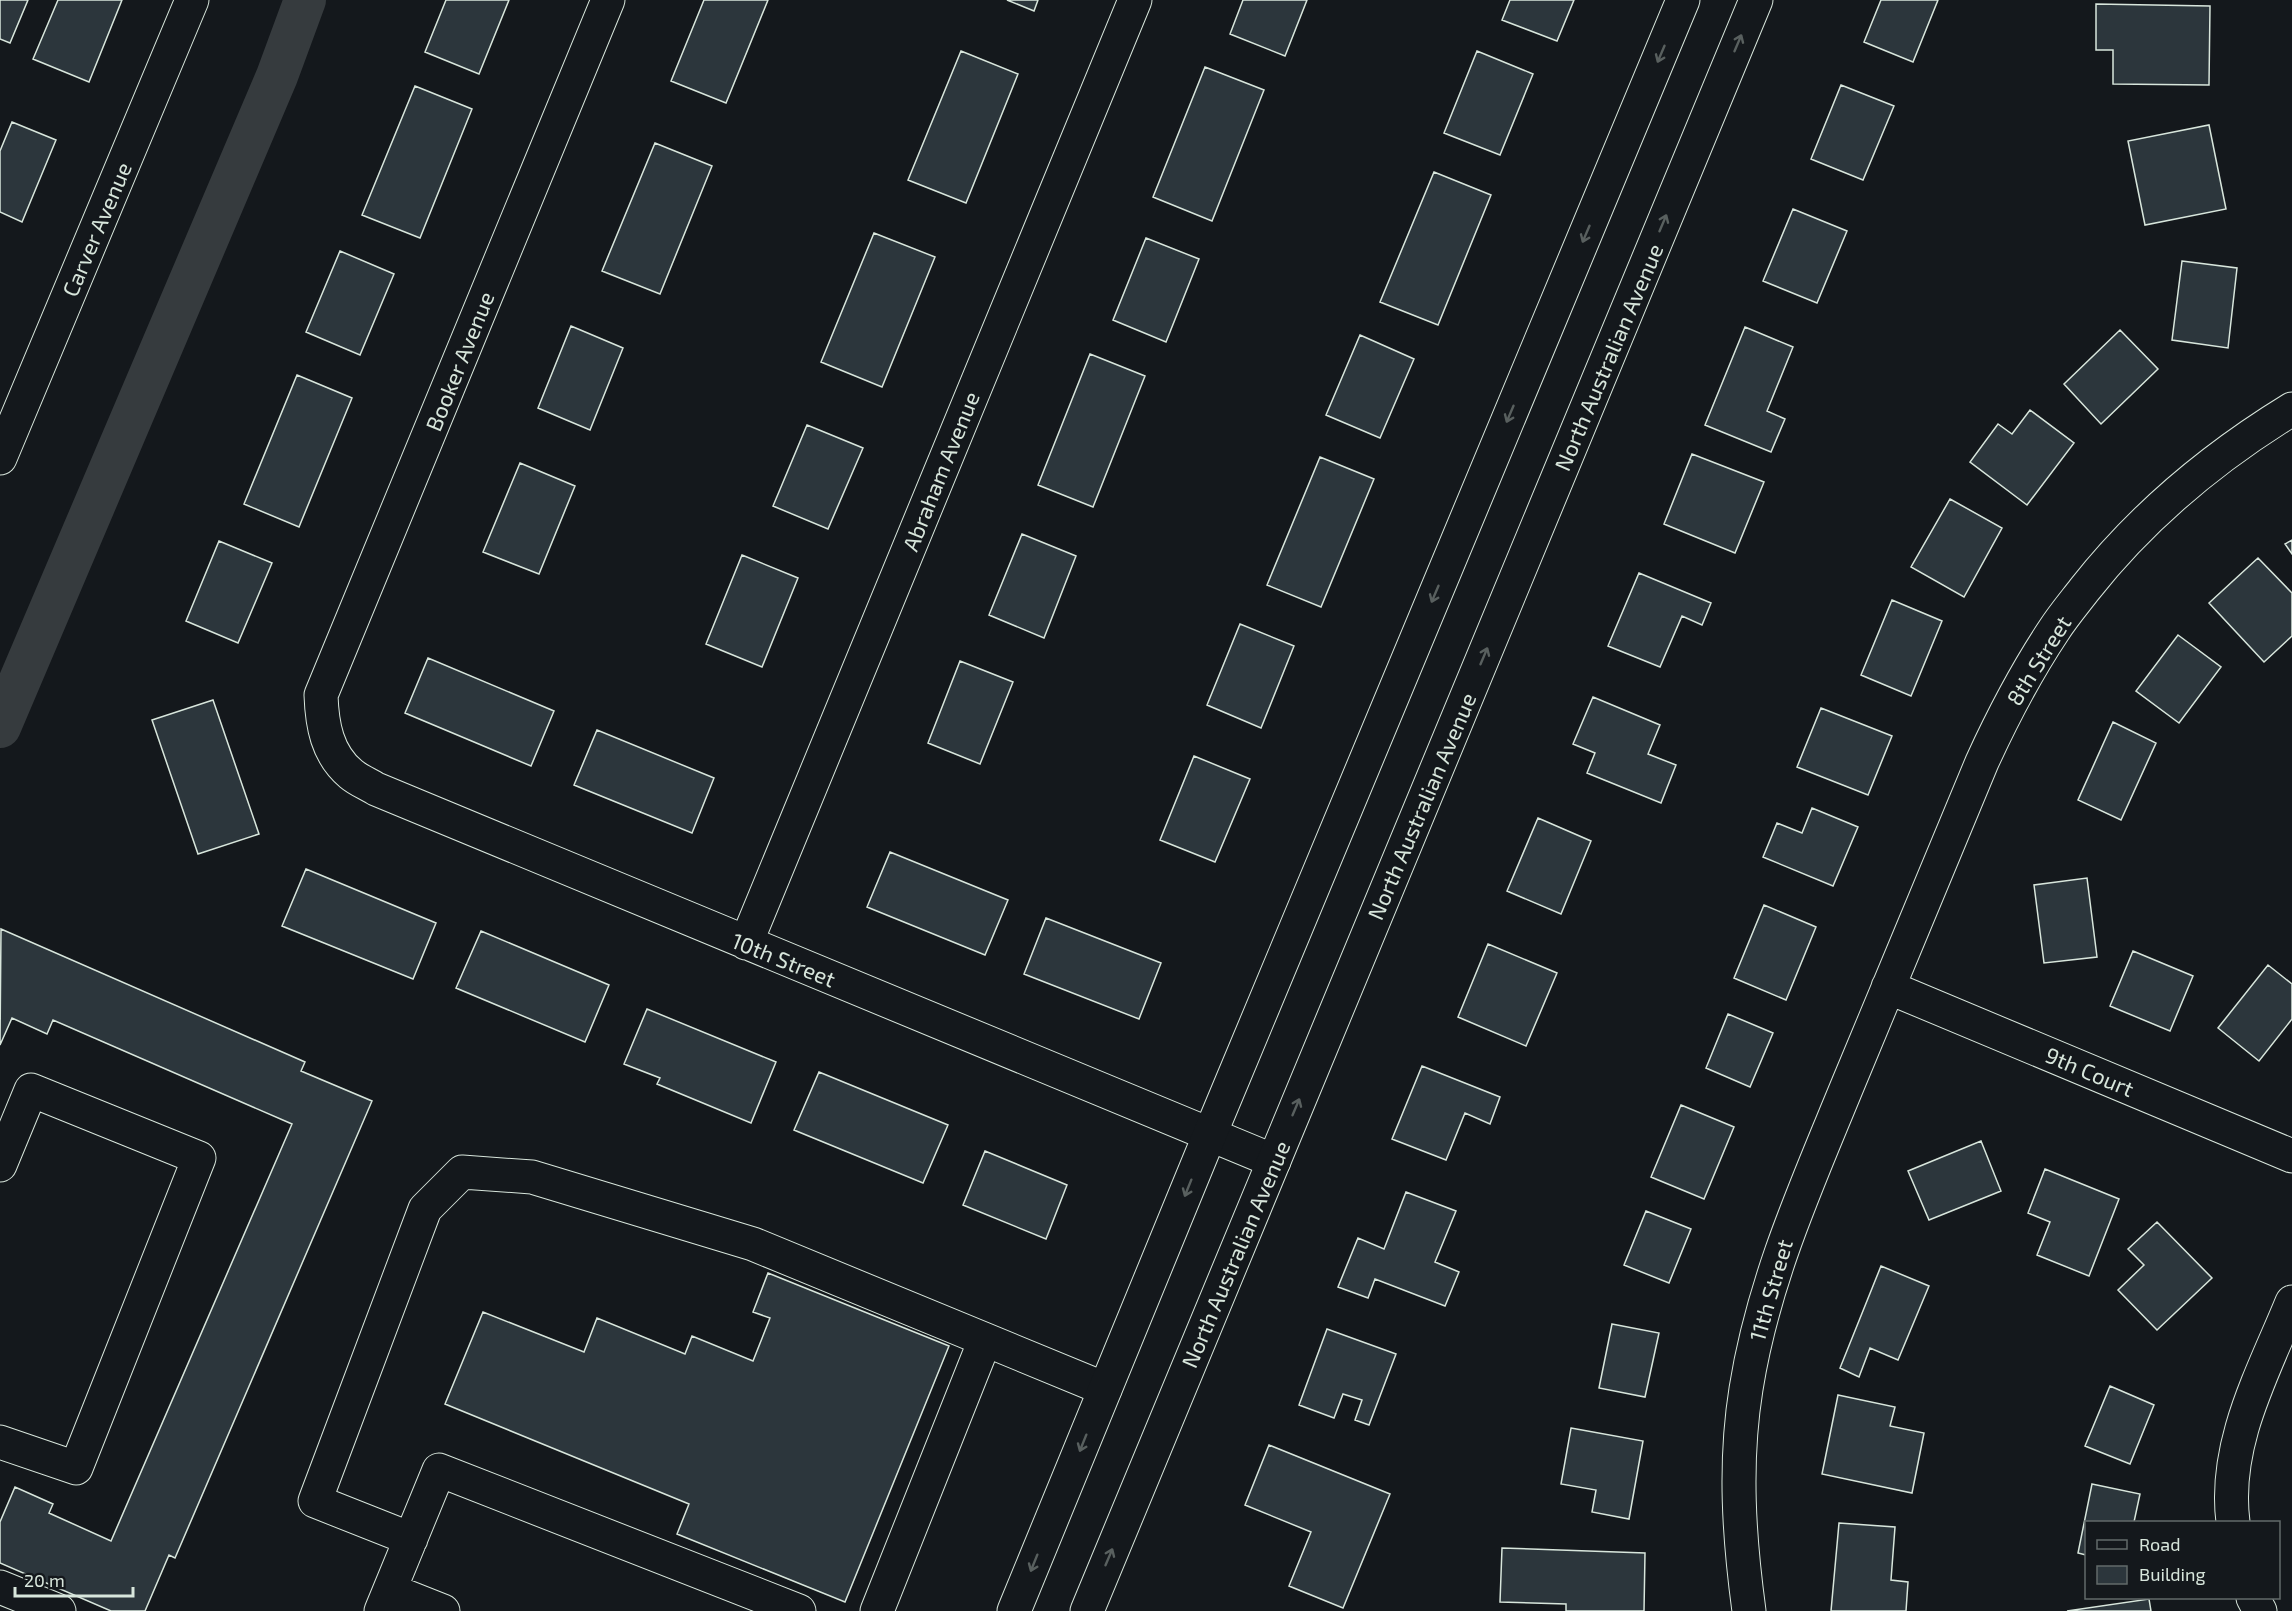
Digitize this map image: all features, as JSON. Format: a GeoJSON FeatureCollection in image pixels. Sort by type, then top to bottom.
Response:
{"type":"FeatureCollection","features":[{"type":"Feature","properties":{"kind":"street","name":"Carver Avenue"},"geometry":{"type":"LineString","coordinates":[[0,458],[192,0]]}},
{"type":"Feature","properties":{"kind":"street","name":"Booker Avenue"},"geometry":{"type":"LineString","coordinates":[[322,724],[321,695],[608,0]]}},
{"type":"Feature","properties":{"kind":"street","name":"Abraham Avenue"},"geometry":{"type":"LineString","coordinates":[[746,943],[1135,0]]}},
{"type":"Feature","properties":{"kind":"street"},"geometry":{"type":"LineString","coordinates":[[1014,1611],[1210,1134],[1683,0]]}},
{"type":"Feature","properties":{"kind":"street","name":"North Australian Avenue"},"geometry":{"type":"LineString","coordinates":[[1087,1611],[1756,0]]}},
{"type":"Feature","properties":{"kind":"street","name":"8th Street"},"geometry":{"type":"LineString","coordinates":[[1888,987],[2007,708],[2055,628],[2112,555],[2155,511],[2210,464],[2292,409]]}},
{"type":"Feature","properties":{"kind":"street","name":"10th Street"},"geometry":{"type":"LineString","coordinates":[[322,724],[332,751],[350,774],[376,789],[1274,1161]]}},
{"type":"Feature","properties":{"kind":"street","name":"9th Court"},"geometry":{"type":"LineString","coordinates":[[1888,987],[2292,1156]]}},
{"type":"Feature","properties":{"kind":"street","name":"11th Street"},"geometry":{"type":"LineString","coordinates":[[1749,1611],[1740,1546],[1738,1484],[1745,1392],[1756,1331],[1783,1242],[1888,987]]}},
{"type":"Feature","properties":{"kind":"street"},"geometry":{"type":"LineString","coordinates":[[0,1166],[31,1090],[199,1158],[76,1468],[0,1442]]}},
{"type":"Feature","properties":{"kind":"street"},"geometry":{"type":"LineString","coordinates":[[411,1539],[315,1501],[425,1209],[462,1172],[532,1177],[753,1244],[1106,1389]]}},
{"type":"Feature","properties":{"kind":"street"},"geometry":{"type":"LineString","coordinates":[[2233,1521],[2231,1484],[2242,1425],[2292,1302]]}},
{"type":"Feature","properties":{"kind":"street"},"geometry":{"type":"LineString","coordinates":[[877,1611],[985,1340]]}},
{"type":"Feature","properties":{"kind":"street"},"geometry":{"type":"LineString","coordinates":[[442,1611],[386,1600],[439,1470],[799,1611]]}},
{"type":"Feature","properties":{"kind":"street"},"geometry":{"type":"LineString","coordinates":[[0,1587],[59,1611]]}},
{"type":"Feature","properties":{"kind":"building"},"geometry":{"type":"Polygon","coordinates":[[[0,0],[28,0],[10,43],[0,39],[0,0]]]}},
{"type":"Feature","properties":{"kind":"building"},"geometry":{"type":"Polygon","coordinates":[[[58,0],[122,0],[89,82],[33,59],[58,0]]]}},
{"type":"Feature","properties":{"kind":"building"},"geometry":{"type":"Polygon","coordinates":[[[446,0],[509,0],[479,74],[425,52],[446,0]]]}},
{"type":"Feature","properties":{"kind":"building"},"geometry":{"type":"Polygon","coordinates":[[[704,0],[768,0],[726,103],[671,81],[704,0]]]}},
{"type":"Feature","properties":{"kind":"building"},"geometry":{"type":"Polygon","coordinates":[[[1007,0],[1038,0],[1034,11],[1007,0]]]}},
{"type":"Feature","properties":{"kind":"building"},"geometry":{"type":"Polygon","coordinates":[[[1243,0],[1307,0],[1285,56],[1230,34],[1243,0]]]}},
{"type":"Feature","properties":{"kind":"building"},"geometry":{"type":"Polygon","coordinates":[[[1510,0],[1574,0],[1557,41],[1502,20],[1510,0]]]}},
{"type":"Feature","properties":{"kind":"building"},"geometry":{"type":"Polygon","coordinates":[[[1881,0],[1938,0],[1913,62],[1864,42],[1881,0]]]}},
{"type":"Feature","properties":{"kind":"building"},"geometry":{"type":"Polygon","coordinates":[[[2096,4],[2210,6],[2209,85],[2113,84],[2113,50],[2096,50],[2096,4]]]}},
{"type":"Feature","properties":{"kind":"building"},"geometry":{"type":"Polygon","coordinates":[[[961,51],[1018,74],[966,203],[908,180],[961,51]]]}},
{"type":"Feature","properties":{"kind":"building"},"geometry":{"type":"Polygon","coordinates":[[[1477,51],[1533,74],[1500,155],[1444,133],[1477,51]]]}},
{"type":"Feature","properties":{"kind":"building"},"geometry":{"type":"Polygon","coordinates":[[[1205,67],[1264,90],[1212,221],[1153,197],[1205,67]]]}},
{"type":"Feature","properties":{"kind":"building"},"geometry":{"type":"Polygon","coordinates":[[[1841,85],[1894,106],[1863,180],[1811,159],[1841,85]]]}},
{"type":"Feature","properties":{"kind":"building"},"geometry":{"type":"Polygon","coordinates":[[[415,86],[472,109],[420,238],[362,215],[415,86]]]}},
{"type":"Feature","properties":{"kind":"building"},"geometry":{"type":"Polygon","coordinates":[[[12,122],[56,140],[22,222],[0,212],[0,151],[12,122]]]}},
{"type":"Feature","properties":{"kind":"building"},"geometry":{"type":"Polygon","coordinates":[[[2209,125],[2226,209],[2145,225],[2128,141],[2209,125]]]}},
{"type":"Feature","properties":{"kind":"building"},"geometry":{"type":"Polygon","coordinates":[[[655,143],[712,166],[660,294],[602,271],[655,143]]]}},
{"type":"Feature","properties":{"kind":"building"},"geometry":{"type":"Polygon","coordinates":[[[1434,172],[1491,195],[1438,325],[1380,302],[1434,172]]]}},
{"type":"Feature","properties":{"kind":"building"},"geometry":{"type":"Polygon","coordinates":[[[1793,209],[1847,231],[1817,303],[1763,281],[1793,209]]]}},
{"type":"Feature","properties":{"kind":"building"},"geometry":{"type":"Polygon","coordinates":[[[874,233],[935,257],[882,387],[821,362],[874,233]]]}},
{"type":"Feature","properties":{"kind":"building"},"geometry":{"type":"Polygon","coordinates":[[[1146,238],[1199,259],[1166,342],[1113,320],[1146,238]]]}},
{"type":"Feature","properties":{"kind":"building"},"geometry":{"type":"Polygon","coordinates":[[[340,251],[394,274],[360,355],[306,332],[340,251]]]}},
{"type":"Feature","properties":{"kind":"building"},"geometry":{"type":"Polygon","coordinates":[[[2182,261],[2237,268],[2228,348],[2172,340],[2182,261]]]}},
{"type":"Feature","properties":{"kind":"building"},"geometry":{"type":"Polygon","coordinates":[[[571,326],[623,348],[590,430],[538,408],[571,326]]]}},
{"type":"Feature","properties":{"kind":"building"},"geometry":{"type":"Polygon","coordinates":[[[1745,327],[1793,347],[1767,411],[1785,419],[1771,452],[1705,425],[1745,327]]]}},
{"type":"Feature","properties":{"kind":"building"},"geometry":{"type":"Polygon","coordinates":[[[2120,330],[2158,369],[2101,424],[2064,384],[2120,330]]]}},
{"type":"Feature","properties":{"kind":"building"},"geometry":{"type":"Polygon","coordinates":[[[1360,335],[1414,359],[1380,438],[1326,415],[1360,335]]]}},
{"type":"Feature","properties":{"kind":"building"},"geometry":{"type":"Polygon","coordinates":[[[1090,354],[1145,376],[1093,507],[1038,485],[1090,354]]]}},
{"type":"Feature","properties":{"kind":"building"},"geometry":{"type":"Polygon","coordinates":[[[297,375],[352,398],[299,527],[244,504],[297,375]]]}},
{"type":"Feature","properties":{"kind":"building"},"geometry":{"type":"Polygon","coordinates":[[[2030,410],[2074,443],[2027,505],[1970,462],[1998,424],[2012,434],[2030,410]]]}},
{"type":"Feature","properties":{"kind":"building"},"geometry":{"type":"Polygon","coordinates":[[[807,425],[863,448],[828,529],[773,506],[807,425]]]}},
{"type":"Feature","properties":{"kind":"building"},"geometry":{"type":"Polygon","coordinates":[[[1692,454],[1764,482],[1735,553],[1664,524],[1692,454]]]}},
{"type":"Feature","properties":{"kind":"building"},"geometry":{"type":"Polygon","coordinates":[[[1320,457],[1374,479],[1321,607],[1267,585],[1320,457]]]}},
{"type":"Feature","properties":{"kind":"building"},"geometry":{"type":"Polygon","coordinates":[[[520,463],[575,486],[539,574],[483,552],[520,463]]]}},
{"type":"Feature","properties":{"kind":"building"},"geometry":{"type":"Polygon","coordinates":[[[1950,499],[2002,528],[1964,597],[1911,567],[1950,499]]]}},
{"type":"Feature","properties":{"kind":"building"},"geometry":{"type":"Polygon","coordinates":[[[1022,534],[1076,556],[1044,638],[989,615],[1022,534]]]}},
{"type":"Feature","properties":{"kind":"building"},"geometry":{"type":"Polygon","coordinates":[[[2292,540],[2292,554],[2285,544],[2292,540]]]}},
{"type":"Feature","properties":{"kind":"building"},"geometry":{"type":"Polygon","coordinates":[[[219,541],[272,563],[238,643],[186,621],[219,541]]]}},
{"type":"Feature","properties":{"kind":"building"},"geometry":{"type":"Polygon","coordinates":[[[742,555],[798,578],[762,667],[706,644],[742,555]]]}},
{"type":"Feature","properties":{"kind":"building"},"geometry":{"type":"Polygon","coordinates":[[[2258,558],[2292,593],[2292,636],[2264,662],[2209,603],[2258,558]]]}},
{"type":"Feature","properties":{"kind":"building"},"geometry":{"type":"Polygon","coordinates":[[[1639,573],[1711,603],[1702,625],[1682,616],[1660,667],[1608,646],[1639,573]]]}},
{"type":"Feature","properties":{"kind":"building"},"geometry":{"type":"Polygon","coordinates":[[[1892,600],[1942,621],[1911,696],[1861,675],[1892,600]]]}},
{"type":"Feature","properties":{"kind":"building"},"geometry":{"type":"Polygon","coordinates":[[[1240,624],[1294,646],[1261,728],[1207,705],[1240,624]]]}},
{"type":"Feature","properties":{"kind":"building"},"geometry":{"type":"Polygon","coordinates":[[[2178,635],[2221,667],[2179,723],[2136,691],[2178,635]]]}},
{"type":"Feature","properties":{"kind":"building"},"geometry":{"type":"Polygon","coordinates":[[[428,658],[554,711],[531,766],[405,713],[428,658]]]}},
{"type":"Feature","properties":{"kind":"building"},"geometry":{"type":"Polygon","coordinates":[[[960,661],[1013,682],[980,764],[928,743],[960,661]]]}},
{"type":"Feature","properties":{"kind":"building"},"geometry":{"type":"Polygon","coordinates":[[[1593,697],[1660,725],[1648,754],[1676,765],[1661,803],[1587,773],[1595,753],[1573,744],[1593,697]]]}},
{"type":"Feature","properties":{"kind":"building"},"geometry":{"type":"Polygon","coordinates":[[[213,700],[259,834],[198,854],[152,720],[213,700]]]}},
{"type":"Feature","properties":{"kind":"building"},"geometry":{"type":"Polygon","coordinates":[[[1821,708],[1892,736],[1868,795],[1797,767],[1821,708]]]}},
{"type":"Feature","properties":{"kind":"building"},"geometry":{"type":"Polygon","coordinates":[[[2113,722],[2156,743],[2121,820],[2078,800],[2113,722]]]}},
{"type":"Feature","properties":{"kind":"building"},"geometry":{"type":"Polygon","coordinates":[[[597,730],[714,778],[692,833],[574,785],[597,730]]]}},
{"type":"Feature","properties":{"kind":"building"},"geometry":{"type":"Polygon","coordinates":[[[1194,756],[1250,779],[1215,862],[1160,840],[1194,756]]]}},
{"type":"Feature","properties":{"kind":"building"},"geometry":{"type":"Polygon","coordinates":[[[1812,808],[1858,827],[1833,886],[1763,857],[1777,823],[1802,833],[1812,808]]]}},
{"type":"Feature","properties":{"kind":"building"},"geometry":{"type":"Polygon","coordinates":[[[1538,818],[1591,841],[1561,914],[1507,891],[1538,818]]]}},
{"type":"Feature","properties":{"kind":"building"},"geometry":{"type":"Polygon","coordinates":[[[890,852],[1008,900],[985,955],[867,907],[890,852]]]}},
{"type":"Feature","properties":{"kind":"building"},"geometry":{"type":"Polygon","coordinates":[[[306,869],[436,923],[413,979],[282,926],[306,869]]]}},
{"type":"Feature","properties":{"kind":"building"},"geometry":{"type":"Polygon","coordinates":[[[2087,878],[2097,957],[2044,963],[2034,885],[2087,878]]]}},
{"type":"Feature","properties":{"kind":"building"},"geometry":{"type":"Polygon","coordinates":[[[1764,905],[1816,927],[1786,1000],[1734,978],[1764,905]]]}},
{"type":"Feature","properties":{"kind":"building"},"geometry":{"type":"Polygon","coordinates":[[[1046,918],[1161,963],[1139,1019],[1024,974],[1046,918]]]}},
{"type":"Feature","properties":{"kind":"building"},"geometry":{"type":"Polygon","coordinates":[[[1,929],[305,1062],[301,1071],[372,1101],[175,1558],[169,1555],[145,1611],[111,1611],[0,1563],[0,1522],[15,1487],[53,1504],[49,1513],[111,1541],[292,1124],[53,1020],[47,1034],[12,1018],[0,1045],[1,929]]]}},
{"type":"Feature","properties":{"kind":"building"},"geometry":{"type":"Polygon","coordinates":[[[481,931],[609,985],[585,1042],[456,988],[481,931]]]}},
{"type":"Feature","properties":{"kind":"building"},"geometry":{"type":"Polygon","coordinates":[[[1488,944],[1557,973],[1526,1046],[1458,1017],[1488,944]]]}},
{"type":"Feature","properties":{"kind":"building"},"geometry":{"type":"Polygon","coordinates":[[[2133,951],[2193,976],[2170,1031],[2110,1006],[2133,951]]]}},
{"type":"Feature","properties":{"kind":"building"},"geometry":{"type":"Polygon","coordinates":[[[2268,965],[2292,984],[2292,1019],[2259,1061],[2218,1028],[2268,965]]]}},
{"type":"Feature","properties":{"kind":"building"},"geometry":{"type":"Polygon","coordinates":[[[647,1009],[776,1062],[751,1123],[657,1084],[660,1078],[624,1064],[647,1009]]]}},
{"type":"Feature","properties":{"kind":"building"},"geometry":{"type":"Polygon","coordinates":[[[1728,1014],[1773,1033],[1750,1087],[1706,1068],[1728,1014]]]}},
{"type":"Feature","properties":{"kind":"building"},"geometry":{"type":"Polygon","coordinates":[[[1422,1066],[1500,1097],[1490,1124],[1465,1113],[1446,1160],[1392,1139],[1422,1066]]]}},
{"type":"Feature","properties":{"kind":"building"},"geometry":{"type":"Polygon","coordinates":[[[819,1072],[948,1125],[923,1183],[794,1130],[819,1072]]]}},
{"type":"Feature","properties":{"kind":"building"},"geometry":{"type":"Polygon","coordinates":[[[1681,1105],[1734,1127],[1704,1199],[1651,1177],[1681,1105]]]}},
{"type":"Feature","properties":{"kind":"building"},"geometry":{"type":"Polygon","coordinates":[[[1981,1141],[2001,1191],[1929,1220],[1908,1171],[1981,1141]]]}},
{"type":"Feature","properties":{"kind":"building"},"geometry":{"type":"Polygon","coordinates":[[[985,1151],[1067,1185],[1046,1239],[963,1205],[985,1151]]]}},
{"type":"Feature","properties":{"kind":"building"},"geometry":{"type":"Polygon","coordinates":[[[2045,1169],[2119,1199],[2089,1276],[2037,1255],[2050,1222],[2028,1213],[2045,1169]]]}},
{"type":"Feature","properties":{"kind":"building"},"geometry":{"type":"Polygon","coordinates":[[[1406,1192],[1456,1211],[1435,1262],[1459,1272],[1445,1306],[1375,1279],[1368,1298],[1338,1287],[1358,1238],[1384,1249],[1406,1192]]]}},
{"type":"Feature","properties":{"kind":"building"},"geometry":{"type":"Polygon","coordinates":[[[1646,1211],[1691,1229],[1669,1283],[1624,1265],[1646,1211]]]}},
{"type":"Feature","properties":{"kind":"building"},"geometry":{"type":"Polygon","coordinates":[[[2157,1222],[2212,1278],[2157,1330],[2118,1290],[2144,1265],[2128,1249],[2157,1222]]]}},
{"type":"Feature","properties":{"kind":"building"},"geometry":{"type":"Polygon","coordinates":[[[1881,1266],[1929,1286],[1898,1360],[1870,1348],[1859,1377],[1840,1368],[1881,1266]]]}},
{"type":"Feature","properties":{"kind":"building"},"geometry":{"type":"Polygon","coordinates":[[[768,1273],[949,1346],[845,1602],[677,1534],[689,1504],[445,1404],[483,1312],[584,1352],[597,1318],[685,1354],[692,1336],[753,1361],[770,1318],[753,1312],[768,1273]]]}},
{"type":"Feature","properties":{"kind":"building"},"geometry":{"type":"Polygon","coordinates":[[[1612,1324],[1659,1333],[1645,1397],[1599,1388],[1612,1324]]]}},
{"type":"Feature","properties":{"kind":"building"},"geometry":{"type":"Polygon","coordinates":[[[1327,1329],[1396,1354],[1369,1425],[1355,1420],[1362,1400],[1343,1394],[1334,1418],[1299,1405],[1327,1329]]]}},
{"type":"Feature","properties":{"kind":"building"},"geometry":{"type":"Polygon","coordinates":[[[2110,1386],[2154,1405],[2130,1464],[2085,1446],[2110,1386]]]}},
{"type":"Feature","properties":{"kind":"building"},"geometry":{"type":"Polygon","coordinates":[[[1838,1395],[1895,1407],[1890,1426],[1924,1433],[1912,1493],[1822,1474],[1838,1395]]]}},
{"type":"Feature","properties":{"kind":"building"},"geometry":{"type":"Polygon","coordinates":[[[1571,1428],[1643,1441],[1629,1519],[1592,1512],[1596,1490],[1561,1484],[1571,1428]]]}},
{"type":"Feature","properties":{"kind":"building"},"geometry":{"type":"Polygon","coordinates":[[[1269,1445],[1390,1494],[1343,1608],[1289,1586],[1311,1532],[1245,1505],[1269,1445]]]}},
{"type":"Feature","properties":{"kind":"building"},"geometry":{"type":"Polygon","coordinates":[[[2092,1484],[2140,1494],[2134,1521],[2085,1521],[2085,1555],[2078,1553],[2092,1484]]]}},
{"type":"Feature","properties":{"kind":"building"},"geometry":{"type":"Polygon","coordinates":[[[1839,1523],[1895,1527],[1891,1580],[1908,1582],[1906,1611],[1831,1611],[1839,1523]]]}},
{"type":"Feature","properties":{"kind":"building"},"geometry":{"type":"Polygon","coordinates":[[[1502,1548],[1645,1553],[1644,1611],[1566,1611],[1566,1604],[1500,1602],[1502,1548]]]}},
{"type":"Feature","properties":{"kind":"building"},"geometry":{"type":"Polygon","coordinates":[[[2149,1599],[2151,1611],[2067,1611],[2149,1599]]]}},
{"type":"Feature","properties":{"kind":"waterway"},"geometry":{"type":"LineString","coordinates":[[0,727],[277,76],[305,0]]}}]}
